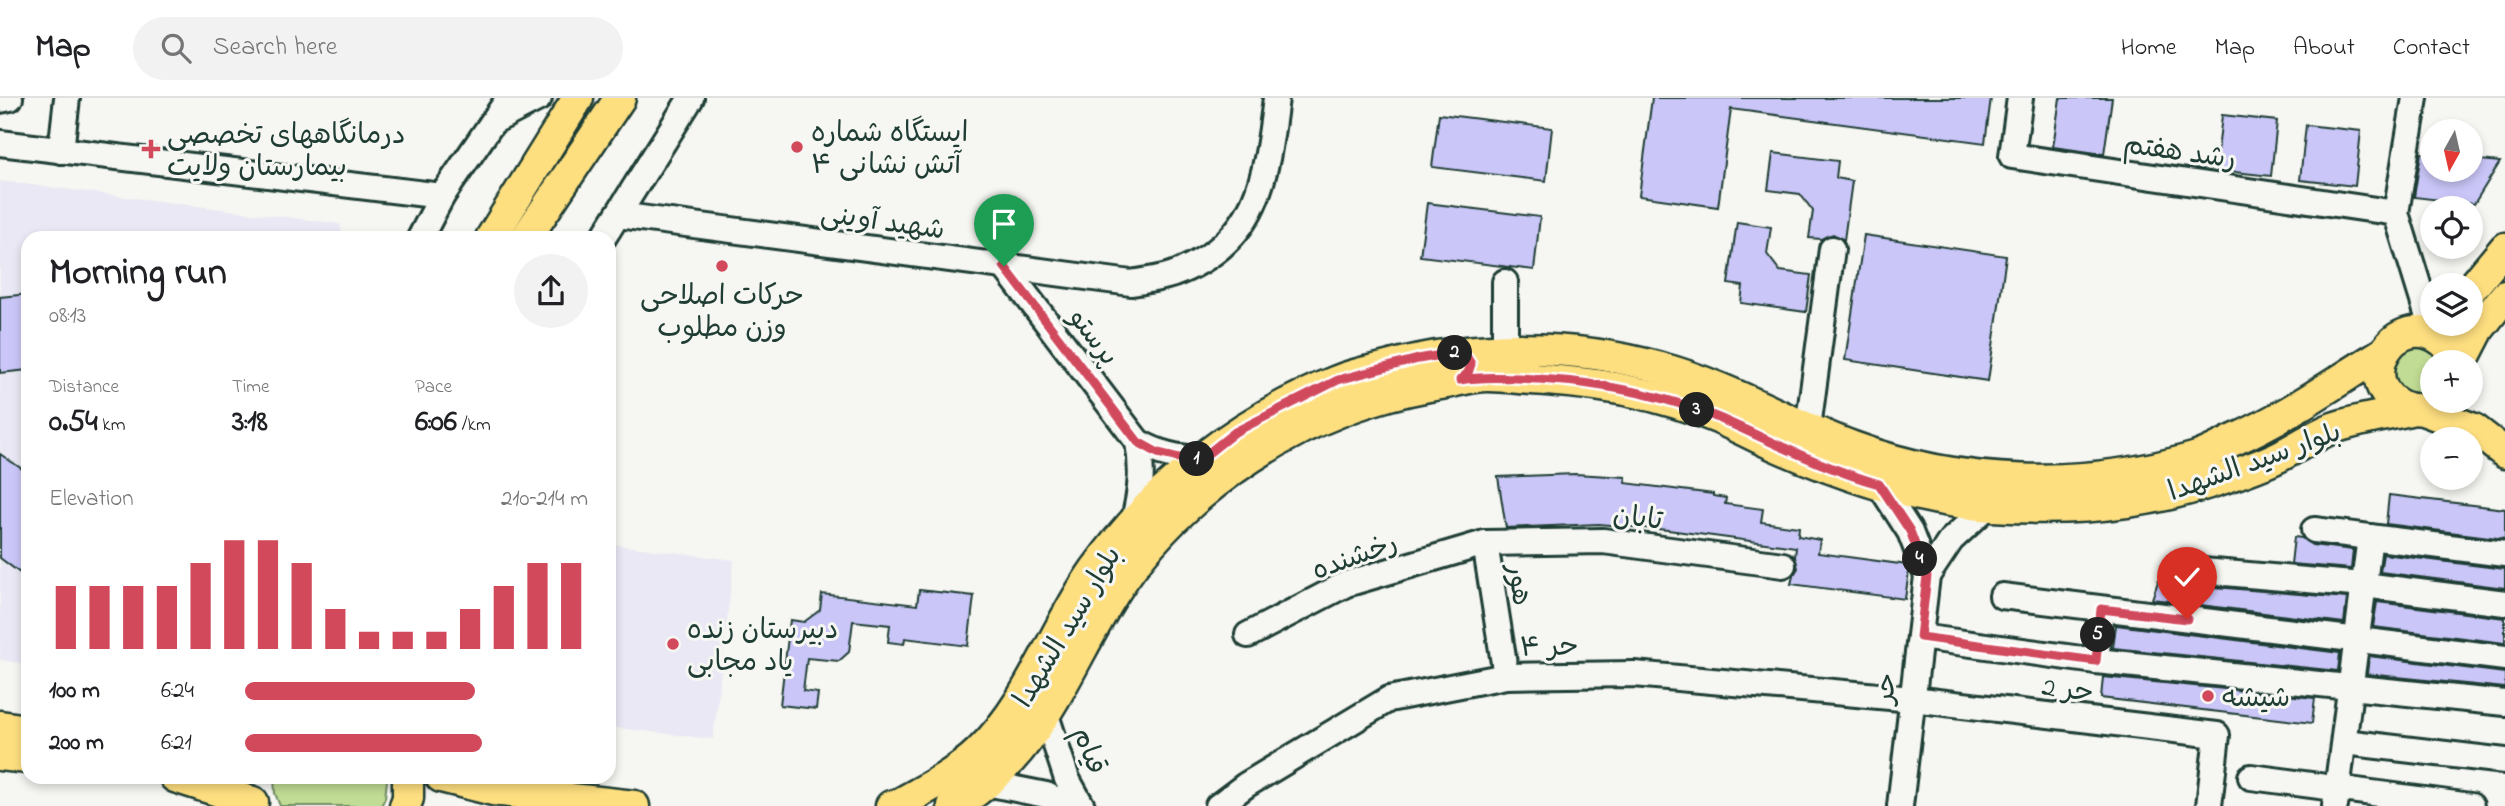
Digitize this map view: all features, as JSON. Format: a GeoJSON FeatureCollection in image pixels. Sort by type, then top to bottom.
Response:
{"type":"FeatureCollection","features":[{"type":"Feature","properties":{"kind":"main road"},"geometry":{"type":"LineString","coordinates":[[495,231],[578,98]]}},
{"type":"Feature","properties":{"kind":"main road"},"geometry":{"type":"LineString","coordinates":[[531,231],[620,98]]}},
{"type":"Feature","properties":{"kind":"main road"},"geometry":{"type":"LineString","coordinates":[[2483,275],[2505,248]]}},
{"type":"Feature","properties":{"kind":"main road"},"geometry":{"type":"LineString","coordinates":[[2468,350],[2479,329],[2505,296]]}},
{"type":"Feature","properties":{"kind":"main road","name":"بلوار سید الشهدا"},"geometry":{"type":"LineString","coordinates":[[953,806],[970,797],[1021,750],[1046,715],[1084,641],[1117,588],[1156,538],[1199,496],[1251,456],[1305,427],[1377,396],[1456,367],[1516,359],[1591,354],[1663,368],[1855,448],[1923,467],[1991,478],[2063,480],[2130,473],[2197,457],[2264,427],[2383,353],[2392,341],[2420,323]]}},
{"type":"Feature","properties":{"kind":"main road"},"geometry":{"type":"LineString","coordinates":[[2435,336],[2449,350]]}},
{"type":"Feature","properties":{"kind":"main road"},"geometry":{"type":"LineString","coordinates":[[2383,353],[2379,366],[2380,381],[2386,393],[2396,403],[2409,409],[2420,408]]}},
{"type":"Feature","properties":{"kind":"main road","name":"بلوار سید الشهدا"},"geometry":{"type":"LineString","coordinates":[[891,806],[900,804],[954,773],[999,731],[1018,706],[1059,628],[1094,572],[1134,519],[1235,432],[1338,380],[1418,359],[1456,367]]}},
{"type":"Feature","properties":{"kind":"main road","name":"بلوار سید الشهدا"},"geometry":{"type":"LineString","coordinates":[[1516,359],[1588,382],[1655,395],[1719,418],[1846,475],[1917,494],[1988,506],[2064,508],[2146,498],[2206,484],[2275,458],[2333,428],[2420,409]]}},
{"type":"Feature","properties":{"kind":"main road"},"geometry":{"type":"LineString","coordinates":[[2440,413],[2470,427]]}},
{"type":"Feature","properties":{"kind":"main road"},"geometry":{"type":"LineString","coordinates":[[2483,436],[2505,453]]}},
{"type":"Feature","properties":{"kind":"main road"},"geometry":{"type":"LineString","coordinates":[[0,726],[21,729]]}},
{"type":"Feature","properties":{"kind":"main road"},"geometry":{"type":"LineString","coordinates":[[0,755],[21,757]]}},
{"type":"Feature","properties":{"kind":"main road"},"geometry":{"type":"LineString","coordinates":[[205,784],[253,795]]}},
{"type":"Feature","properties":{"kind":"main road"},"geometry":{"type":"LineString","coordinates":[[405,806],[408,784]]}},
{"type":"Feature","properties":{"kind":"main road"},"geometry":{"type":"LineString","coordinates":[[469,784],[493,790],[634,806]]}},
{"type":"Feature","properties":{"kind":"street"},"geometry":{"type":"LineString","coordinates":[[0,100],[10,98]]}},
{"type":"Feature","properties":{"kind":"street"},"geometry":{"type":"LineString","coordinates":[[61,151],[67,98]]}},
{"type":"Feature","properties":{"kind":"street"},"geometry":{"type":"LineString","coordinates":[[424,231],[442,196],[509,98]]}},
{"type":"Feature","properties":{"kind":"street"},"geometry":{"type":"LineString","coordinates":[[493,122],[539,98]]}},
{"type":"Feature","properties":{"kind":"street"},"geometry":{"type":"LineString","coordinates":[[608,231],[691,98]]}},
{"type":"Feature","properties":{"kind":"street","name":"شهید آوینی"},"geometry":{"type":"LineString","coordinates":[[618,215],[1130,283],[1177,273],[1222,248],[1251,211],[1268,164],[1276,98]]}},
{"type":"Feature","properties":{"kind":"street","name":"رشد هفتم"},"geometry":{"type":"LineString","coordinates":[[2020,98],[2012,156],[2396,212]]}},
{"type":"Feature","properties":{"kind":"street"},"geometry":{"type":"LineString","coordinates":[[2415,98],[2396,212],[2420,314]]}},
{"type":"Feature","properties":{"kind":"street"},"geometry":{"type":"LineString","coordinates":[[0,143],[442,196]]}},
{"type":"Feature","properties":{"kind":"street"},"geometry":{"type":"LineString","coordinates":[[1808,428],[1832,249]]}},
{"type":"Feature","properties":{"kind":"street","name":"پرستو"},"geometry":{"type":"LineString","coordinates":[[1004,266],[1138,442],[1158,453],[1201,459]]}},
{"type":"Feature","properties":{"kind":"street"},"geometry":{"type":"LineString","coordinates":[[1505,282],[1516,359]]}},
{"type":"Feature","properties":{"kind":"street"},"geometry":{"type":"LineString","coordinates":[[1134,519],[1141,494],[1142,468],[1138,442]]}},
{"type":"Feature","properties":{"kind":"street","name":"حر"},"geometry":{"type":"LineString","coordinates":[[1879,484],[1910,531],[1927,576]]}},
{"type":"Feature","properties":{"kind":"street","name":"حر"},"geometry":{"type":"LineString","coordinates":[[1900,806],[1927,576],[1951,540],[1988,506]]}},
{"type":"Feature","properties":{"kind":"street"},"geometry":{"type":"LineString","coordinates":[[2314,530],[2505,554]]}},
{"type":"Feature","properties":{"kind":"street"},"geometry":{"type":"LineString","coordinates":[[2336,797],[2370,537]]}},
{"type":"Feature","properties":{"kind":"street","name":"تابان"},"geometry":{"type":"LineString","coordinates":[[1485,543],[1603,541],[1783,565]]}},
{"type":"Feature","properties":{"kind":"street","name":"رخشنده"},"geometry":{"type":"LineString","coordinates":[[1248,635],[1346,584],[1485,543]]}},
{"type":"Feature","properties":{"kind":"street","name":"هور"},"geometry":{"type":"LineString","coordinates":[[1485,543],[1506,676]]}},
{"type":"Feature","properties":{"kind":"street"},"geometry":{"type":"LineString","coordinates":[[2191,570],[2364,586],[2505,603]]}},
{"type":"Feature","properties":{"kind":"street"},"geometry":{"type":"LineString","coordinates":[[2002,596],[2505,658]]}},
{"type":"Feature","properties":{"kind":"street"},"geometry":{"type":"LineString","coordinates":[[2096,661],[2101,609]]}},
{"type":"Feature","properties":{"kind":"street"},"geometry":{"type":"LineString","coordinates":[[1920,637],[2096,661],[2505,703]]}},
{"type":"Feature","properties":{"kind":"street","name":"حر ۴"},"geometry":{"type":"LineString","coordinates":[[1218,806],[1246,785],[1389,699],[1506,676],[1634,674],[1912,699]]}},
{"type":"Feature","properties":{"kind":"street","name":"حر 2"},"geometry":{"type":"LineString","coordinates":[[1912,699],[2217,735],[2209,806]]}},
{"type":"Feature","properties":{"kind":"street","name":"قیام"},"geometry":{"type":"LineString","coordinates":[[1046,715],[1067,779],[1082,806]]}},
{"type":"Feature","properties":{"kind":"street"},"geometry":{"type":"LineString","coordinates":[[2344,742],[2505,761]]}},
{"type":"Feature","properties":{"kind":"street"},"geometry":{"type":"LineString","coordinates":[[2251,777],[2336,797],[2471,806]]}},
{"type":"Feature","properties":{"kind":"street","name":"قیام"},"geometry":{"type":"LineString","coordinates":[[986,783],[1046,795],[1067,806]]}},
{"type":"Feature","properties":{"kind":"shaded area"},"geometry":{"type":"Polygon","coordinates":[[[0,181],[340,224],[342,231],[21,231],[21,663],[0,660],[0,181]]]}},
{"type":"Feature","properties":{"kind":"shaded area","name":"دبیرستان زنده یاد مجابی"},"geometry":{"type":"Polygon","coordinates":[[[616,545],[734,560],[713,739],[616,728],[616,545]]]}},
{"type":"Feature","properties":{"kind":"green space"},"geometry":{"type":"Polygon","coordinates":[[[2406,334],[2435,350],[2420,350],[2420,405],[2409,409],[2383,353],[2406,334]]]}},
{"type":"Feature","properties":{"kind":"green space"},"geometry":{"type":"Polygon","coordinates":[[[274,784],[387,784],[381,806],[280,806],[274,784]]]}},
{"type":"Feature","properties":{"kind":"building"},"geometry":{"type":"Polygon","coordinates":[[[1652,98],[1991,98],[1985,143],[1731,109],[1718,207],[1639,196],[1652,98]]]}},
{"type":"Feature","properties":{"kind":"building"},"geometry":{"type":"Polygon","coordinates":[[[2060,98],[2112,98],[2104,154],[2053,147],[2060,98]]]}},
{"type":"Feature","properties":{"kind":"building"},"geometry":{"type":"Polygon","coordinates":[[[1439,114],[1552,128],[1546,181],[1432,167],[1439,114]]]}},
{"type":"Feature","properties":{"kind":"building"},"geometry":{"type":"Polygon","coordinates":[[[2222,115],[2277,121],[2271,176],[2216,170],[2222,115]]]}},
{"type":"Feature","properties":{"kind":"building"},"geometry":{"type":"Polygon","coordinates":[[[2306,125],[2361,131],[2355,186],[2300,180],[2306,125]]]}},
{"type":"Feature","properties":{"kind":"building"},"geometry":{"type":"Polygon","coordinates":[[[1773,153],[1838,161],[1836,178],[1852,181],[1844,240],[1833,234],[1821,239],[1809,238],[1813,211],[1800,194],[1768,190],[1773,153]]]}},
{"type":"Feature","properties":{"kind":"building"},"geometry":{"type":"Polygon","coordinates":[[[2420,159],[2420,182],[2483,182],[2483,160],[2500,162],[2479,196],[2414,197],[2420,159]]]}},
{"type":"Feature","properties":{"kind":"building"},"geometry":{"type":"Polygon","coordinates":[[[1427,203],[1540,217],[1534,270],[1420,256],[1427,203]]]}},
{"type":"Feature","properties":{"kind":"building"},"geometry":{"type":"Polygon","coordinates":[[[1737,222],[1771,227],[1767,254],[1780,271],[1811,275],[1806,312],[1741,303],[1743,286],[1728,284],[1737,222]]]}},
{"type":"Feature","properties":{"kind":"building"},"geometry":{"type":"Polygon","coordinates":[[[1864,235],[2006,256],[1988,381],[1845,360],[1864,235]]]}},
{"type":"Feature","properties":{"kind":"building"},"geometry":{"type":"Polygon","coordinates":[[[21,295],[21,371],[0,373],[0,297],[21,295]]]}},
{"type":"Feature","properties":{"kind":"building"},"geometry":{"type":"Polygon","coordinates":[[[0,454],[21,468],[21,574],[0,558],[0,454]]]}},
{"type":"Feature","properties":{"kind":"building"},"geometry":{"type":"Polygon","coordinates":[[[1575,474],[1626,477],[1625,483],[1713,494],[1726,498],[1725,504],[1763,509],[1761,522],[1799,527],[1798,536],[1820,540],[1818,553],[1907,565],[1909,571],[1905,599],[1791,584],[1798,568],[1796,547],[1599,524],[1506,528],[1498,477],[1575,474]]]}},
{"type":"Feature","properties":{"kind":"building"},"geometry":{"type":"Polygon","coordinates":[[[2389,495],[2505,509],[2505,539],[2386,524],[2389,495]]]}},
{"type":"Feature","properties":{"kind":"building"},"geometry":{"type":"Polygon","coordinates":[[[2294,537],[2302,538],[2312,545],[2353,550],[2351,569],[2291,564],[2294,537]]]}},
{"type":"Feature","properties":{"kind":"building"},"geometry":{"type":"Polygon","coordinates":[[[2383,554],[2505,569],[2505,588],[2380,572],[2383,554]]]}},
{"type":"Feature","properties":{"kind":"building"},"geometry":{"type":"Polygon","coordinates":[[[2161,573],[2177,575],[2182,582],[2190,585],[2347,598],[2344,623],[2152,599],[2161,573]]]}},
{"type":"Feature","properties":{"kind":"building"},"geometry":{"type":"Polygon","coordinates":[[[919,590],[974,596],[968,646],[905,638],[904,644],[888,642],[890,625],[853,621],[849,652],[839,661],[807,658],[803,691],[818,693],[816,709],[780,705],[790,620],[804,622],[820,610],[822,594],[917,605],[919,590]]]}},
{"type":"Feature","properties":{"kind":"building"},"geometry":{"type":"Polygon","coordinates":[[[2377,602],[2505,618],[2505,643],[2373,627],[2377,602]]]}},
{"type":"Feature","properties":{"kind":"building"},"geometry":{"type":"Polygon","coordinates":[[[2116,625],[2340,653],[2338,671],[2113,648],[2116,625]]]}},
{"type":"Feature","properties":{"kind":"building"},"geometry":{"type":"Polygon","coordinates":[[[2369,656],[2505,673],[2505,688],[2367,674],[2369,656]]]}},
{"type":"Feature","properties":{"kind":"building","name":"شیشه"},"geometry":{"type":"Polygon","coordinates":[[[2103,677],[2315,698],[2312,723],[2101,698],[2103,677]]]}},
{"type":"Feature","properties":{"kind":"place","name":"ایستگاه شماره ۴ آتش نشانی"},"geometry":{"type":"Point","coordinates":[797,147]}},
{"type":"Feature","properties":{"kind":"place","name":"درمانگاههای تخصصی بیمارستان ولایت"},"geometry":{"type":"Point","coordinates":[151,149]}},
{"type":"Feature","properties":{"kind":"place","name":"حرکات اصلاحی وزن مطلوب"},"geometry":{"type":"Point","coordinates":[722,266]}},
{"type":"Feature","properties":{"kind":"place","name":"دبیرستان زنده یاد مجابی"},"geometry":{"type":"Point","coordinates":[673,644]}},
{"type":"Feature","properties":{"kind":"place","name":"شیشه"},"geometry":{"type":"Point","coordinates":[2208,696]}},
{"type":"Feature","properties":{"kind":"route"},"geometry":{"type":"LineString","coordinates":[[1004,266],[1138,442],[1158,453],[1201,459],[1235,432],[1338,380],[1418,359],[1453,353],[1466,356],[1471,364],[1468,373],[1460,380],[1487,376],[1588,382],[1655,395],[1719,418],[1846,475],[1879,484],[1910,531],[1927,576],[1920,637],[2096,661],[2101,609],[2187,619]]}}]}
